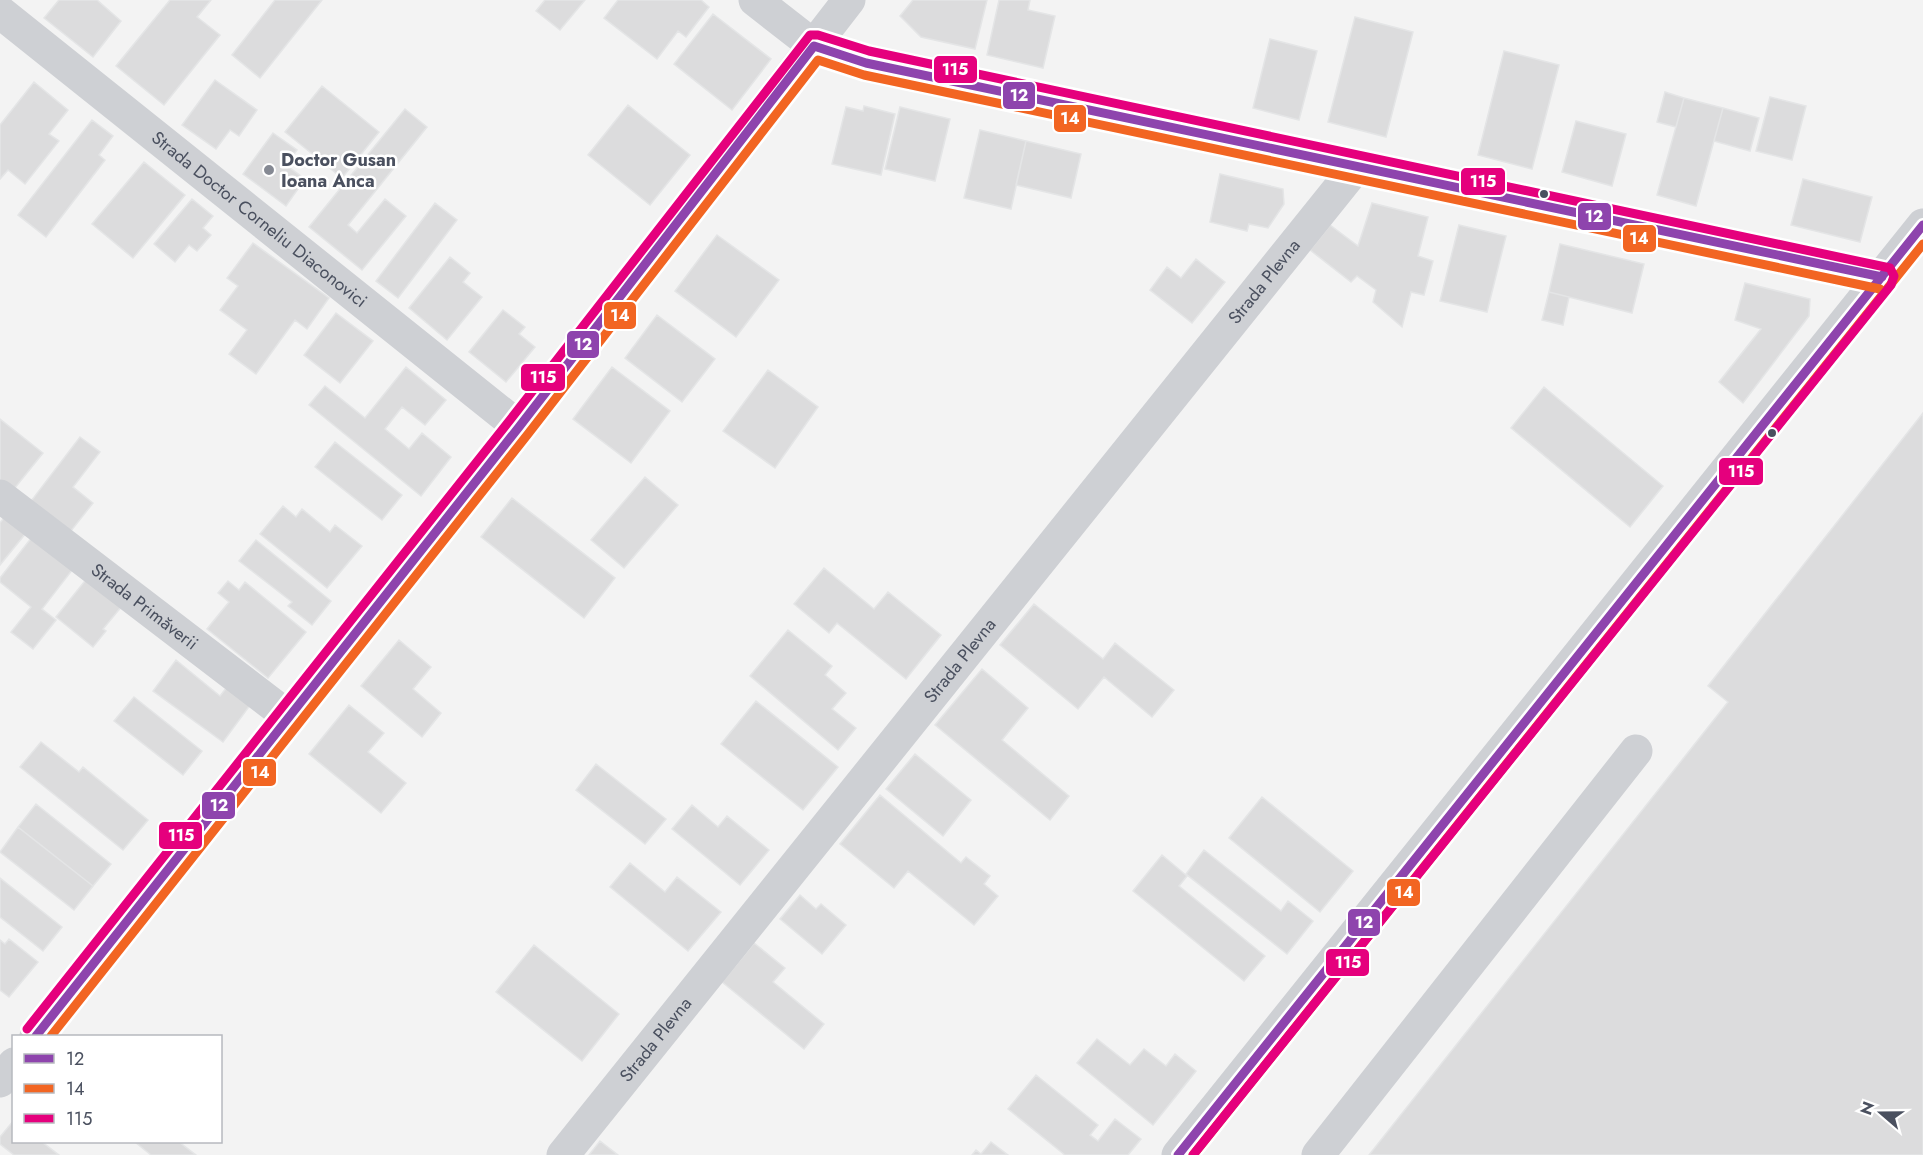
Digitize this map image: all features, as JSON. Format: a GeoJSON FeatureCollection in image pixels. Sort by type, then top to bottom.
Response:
{"type":"FeatureCollection","features":[{"type":"Feature","properties":{"kind":"street"},"geometry":{"type":"LineString","coordinates":[[755,0],[814,46],[866,63],[1882,277]]}},
{"type":"Feature","properties":{"kind":"street"},"geometry":{"type":"LineString","coordinates":[[37,1035],[519,427],[849,0]]}},
{"type":"Feature","properties":{"kind":"street","name":"Strada Doctor Corneliu Diaconovici"},"geometry":{"type":"LineString","coordinates":[[0,12],[519,427]]}},
{"type":"Feature","properties":{"kind":"street","name":"Strada Plevna"},"geometry":{"type":"LineString","coordinates":[[563,1155],[1357,166]]}},
{"type":"Feature","properties":{"kind":"street"},"geometry":{"type":"LineString","coordinates":[[1178,1155],[1923,225]]}},
{"type":"Feature","properties":{"kind":"street","name":"Strada Primăverii"},"geometry":{"type":"LineString","coordinates":[[0,496],[289,717]]}},
{"type":"Feature","properties":{"kind":"street"},"geometry":{"type":"LineString","coordinates":[[1318,1155],[1636,751]]}},
{"type":"Feature","properties":{"kind":"street"},"geometry":{"type":"LineString","coordinates":[[0,1081],[12,1066]]}},
{"type":"Feature","properties":{"kind":"building"},"geometry":{"type":"Polygon","coordinates":[[[59,0],[97,0],[121,21],[93,57],[44,18],[59,0]]]}},
{"type":"Feature","properties":{"kind":"building"},"geometry":{"type":"Polygon","coordinates":[[[170,0],[211,0],[197,17],[220,35],[164,105],[116,66],[170,0]]]}},
{"type":"Feature","properties":{"kind":"building"},"geometry":{"type":"Polygon","coordinates":[[[275,0],[322,0],[260,78],[232,55],[275,0]]]}},
{"type":"Feature","properties":{"kind":"building"},"geometry":{"type":"Polygon","coordinates":[[[545,0],[585,0],[560,30],[536,11],[545,0]]]}},
{"type":"Feature","properties":{"kind":"building"},"geometry":{"type":"Polygon","coordinates":[[[618,0],[701,0],[709,7],[686,37],[678,31],[657,59],[604,18],[618,0]]]}},
{"type":"Feature","properties":{"kind":"building"},"geometry":{"type":"Polygon","coordinates":[[[913,0],[987,0],[975,49],[921,37],[900,16],[913,0]]]}},
{"type":"Feature","properties":{"kind":"building"},"geometry":{"type":"Polygon","coordinates":[[[999,0],[1030,0],[1028,10],[1055,16],[1043,68],[987,55],[999,0]]]}},
{"type":"Feature","properties":{"kind":"building"},"geometry":{"type":"Polygon","coordinates":[[[713,14],[771,59],[732,110],[674,64],[713,14]]]}},
{"type":"Feature","properties":{"kind":"building"},"geometry":{"type":"Polygon","coordinates":[[[1355,17],[1413,32],[1386,137],[1328,122],[1355,17]]]}},
{"type":"Feature","properties":{"kind":"building"},"geometry":{"type":"Polygon","coordinates":[[[1270,39],[1317,51],[1299,120],[1253,108],[1270,39]]]}},
{"type":"Feature","properties":{"kind":"building"},"geometry":{"type":"Polygon","coordinates":[[[1504,51],[1559,65],[1532,169],[1478,155],[1504,51]]]}},
{"type":"Feature","properties":{"kind":"building"},"geometry":{"type":"Polygon","coordinates":[[[215,80],[257,110],[239,136],[230,130],[216,149],[182,125],[215,80]]]}},
{"type":"Feature","properties":{"kind":"building"},"geometry":{"type":"Polygon","coordinates":[[[34,82],[68,110],[49,134],[59,141],[25,184],[8,170],[0,179],[0,125],[34,82]]]}},
{"type":"Feature","properties":{"kind":"building"},"geometry":{"type":"Polygon","coordinates":[[[322,86],[379,132],[342,178],[285,132],[322,86]]]}},
{"type":"Feature","properties":{"kind":"building"},"geometry":{"type":"Polygon","coordinates":[[[1665,92],[1684,98],[1676,127],[1657,122],[1665,92]]]}},
{"type":"Feature","properties":{"kind":"building"},"geometry":{"type":"Polygon","coordinates":[[[1770,97],[1806,106],[1792,160],[1756,151],[1770,97]]]}},
{"type":"Feature","properties":{"kind":"building"},"geometry":{"type":"Polygon","coordinates":[[[1684,98],[1723,108],[1696,206],[1657,195],[1684,98]]]}},
{"type":"Feature","properties":{"kind":"building"},"geometry":{"type":"Polygon","coordinates":[[[628,105],[690,155],[650,205],[588,155],[628,105]]]}},
{"type":"Feature","properties":{"kind":"building"},"geometry":{"type":"Polygon","coordinates":[[[864,106],[895,114],[881,175],[832,164],[846,107],[863,111],[864,106]]]}},
{"type":"Feature","properties":{"kind":"building"},"geometry":{"type":"Polygon","coordinates":[[[900,107],[950,119],[935,181],[885,169],[900,107]]]}},
{"type":"Feature","properties":{"kind":"building"},"geometry":{"type":"Polygon","coordinates":[[[1723,108],[1759,118],[1750,151],[1714,141],[1723,108]]]}},
{"type":"Feature","properties":{"kind":"building"},"geometry":{"type":"Polygon","coordinates":[[[405,109],[427,127],[348,225],[357,233],[385,199],[406,216],[362,270],[309,227],[405,109]]]}},
{"type":"Feature","properties":{"kind":"building"},"geometry":{"type":"Polygon","coordinates":[[[92,120],[113,136],[99,155],[105,160],[46,237],[18,215],[92,120]]]}},
{"type":"Feature","properties":{"kind":"building"},"geometry":{"type":"Polygon","coordinates":[[[1576,121],[1626,134],[1612,186],[1562,172],[1576,121]]]}},
{"type":"Feature","properties":{"kind":"building"},"geometry":{"type":"Polygon","coordinates":[[[980,130],[1026,141],[1011,209],[964,198],[980,130]]]}},
{"type":"Feature","properties":{"kind":"building","name":"Doctor Gusan Ioana Anca"},"geometry":{"type":"Polygon","coordinates":[[[273,133],[297,150],[286,165],[305,179],[286,206],[243,174],[273,133]]]}},
{"type":"Feature","properties":{"kind":"building"},"geometry":{"type":"Polygon","coordinates":[[[1026,141],[1081,154],[1071,198],[1016,185],[1026,141]]]}},
{"type":"Feature","properties":{"kind":"building"},"geometry":{"type":"Polygon","coordinates":[[[144,162],[185,195],[133,258],[92,224],[144,162]]]}},
{"type":"Feature","properties":{"kind":"building"},"geometry":{"type":"Polygon","coordinates":[[[1220,174],[1283,189],[1284,204],[1268,228],[1249,224],[1247,231],[1210,222],[1220,174]]]}},
{"type":"Feature","properties":{"kind":"building"},"geometry":{"type":"Polygon","coordinates":[[[1803,179],[1872,197],[1860,242],[1791,225],[1803,179]]]}},
{"type":"Feature","properties":{"kind":"building"},"geometry":{"type":"Polygon","coordinates":[[[192,199],[213,216],[203,228],[211,235],[197,251],[189,245],[175,262],[154,244],[192,199]]]}},
{"type":"Feature","properties":{"kind":"building"},"geometry":{"type":"Polygon","coordinates":[[[435,203],[457,220],[398,298],[376,281],[435,203]]]}},
{"type":"Feature","properties":{"kind":"building"},"geometry":{"type":"Polygon","coordinates":[[[1372,203],[1428,217],[1418,256],[1433,261],[1424,295],[1411,292],[1402,327],[1373,302],[1376,290],[1357,276],[1351,282],[1310,250],[1330,225],[1358,246],[1372,203]]]}},
{"type":"Feature","properties":{"kind":"building"},"geometry":{"type":"Polygon","coordinates":[[[1459,225],[1506,236],[1487,312],[1440,301],[1459,225]]]}},
{"type":"Feature","properties":{"kind":"building"},"geometry":{"type":"Polygon","coordinates":[[[717,235],[779,280],[736,337],[675,291],[717,235]]]}},
{"type":"Feature","properties":{"kind":"building"},"geometry":{"type":"Polygon","coordinates":[[[253,243],[329,298],[307,329],[295,320],[256,374],[229,354],[247,330],[220,310],[238,286],[227,278],[253,243]]]}},
{"type":"Feature","properties":{"kind":"building"},"geometry":{"type":"Polygon","coordinates":[[[1560,244],[1644,264],[1632,313],[1549,292],[1560,244]]]}},
{"type":"Feature","properties":{"kind":"building"},"geometry":{"type":"Polygon","coordinates":[[[450,257],[470,273],[463,282],[482,297],[447,340],[409,308],[450,257]]]}},
{"type":"Feature","properties":{"kind":"building"},"geometry":{"type":"Polygon","coordinates":[[[1196,259],[1225,282],[1192,323],[1150,290],[1167,267],[1181,278],[1196,259]]]}},
{"type":"Feature","properties":{"kind":"building"},"geometry":{"type":"Polygon","coordinates":[[[1745,283],[1810,299],[1809,316],[1743,403],[1719,382],[1761,329],[1735,320],[1745,283]]]}},
{"type":"Feature","properties":{"kind":"building"},"geometry":{"type":"Polygon","coordinates":[[[1549,292],[1569,297],[1563,325],[1542,320],[1549,292]]]}},
{"type":"Feature","properties":{"kind":"building"},"geometry":{"type":"Polygon","coordinates":[[[503,310],[525,327],[519,334],[535,347],[506,382],[469,352],[503,310]]]}},
{"type":"Feature","properties":{"kind":"building"},"geometry":{"type":"Polygon","coordinates":[[[336,313],[373,341],[340,383],[304,355],[336,313]]]}},
{"type":"Feature","properties":{"kind":"building"},"geometry":{"type":"Polygon","coordinates":[[[657,315],[715,359],[682,402],[625,358],[657,315]]]}},
{"type":"Feature","properties":{"kind":"building"},"geometry":{"type":"Polygon","coordinates":[[[406,367],[446,400],[425,425],[402,407],[385,429],[409,449],[422,433],[451,457],[421,496],[309,405],[325,386],[365,418],[406,367]]]}},
{"type":"Feature","properties":{"kind":"building"},"geometry":{"type":"Polygon","coordinates":[[[612,367],[670,411],[631,463],[573,419],[612,367]]]}},
{"type":"Feature","properties":{"kind":"building"},"geometry":{"type":"Polygon","coordinates":[[[768,370],[818,407],[775,468],[723,431],[768,370]]]}},
{"type":"Feature","properties":{"kind":"building"},"geometry":{"type":"Polygon","coordinates":[[[1544,387],[1663,486],[1630,527],[1511,428],[1544,387]]]}},
{"type":"Feature","properties":{"kind":"building"},"geometry":{"type":"Polygon","coordinates":[[[1923,413],[1923,1155],[1369,1155],[1728,702],[1708,686],[1923,413]]]}},
{"type":"Feature","properties":{"kind":"building"},"geometry":{"type":"Polygon","coordinates":[[[0,419],[43,453],[10,494],[0,486],[0,419]]]}},
{"type":"Feature","properties":{"kind":"building"},"geometry":{"type":"Polygon","coordinates":[[[80,437],[100,452],[73,487],[93,503],[67,536],[28,505],[80,437]]]}},
{"type":"Feature","properties":{"kind":"building"},"geometry":{"type":"Polygon","coordinates":[[[335,442],[402,495],[382,520],[315,467],[335,442]]]}},
{"type":"Feature","properties":{"kind":"building"},"geometry":{"type":"Polygon","coordinates":[[[645,477],[678,505],[624,568],[591,540],[645,477]]]}},
{"type":"Feature","properties":{"kind":"building"},"geometry":{"type":"Polygon","coordinates":[[[512,498],[615,578],[584,618],[481,537],[512,498]]]}},
{"type":"Feature","properties":{"kind":"building"},"geometry":{"type":"Polygon","coordinates":[[[283,506],[296,517],[302,509],[330,532],[335,525],[362,546],[327,588],[260,534],[283,506]]]}},
{"type":"Feature","properties":{"kind":"building"},"geometry":{"type":"Polygon","coordinates":[[[5,516],[26,533],[0,565],[0,523],[5,516]]]}},
{"type":"Feature","properties":{"kind":"building"},"geometry":{"type":"Polygon","coordinates":[[[32,537],[73,569],[42,609],[56,620],[33,649],[11,632],[31,607],[0,582],[0,578],[32,537]]]}},
{"type":"Feature","properties":{"kind":"building"},"geometry":{"type":"Polygon","coordinates":[[[256,540],[331,601],[312,625],[288,606],[292,602],[239,561],[256,540]]]}},
{"type":"Feature","properties":{"kind":"building"},"geometry":{"type":"Polygon","coordinates":[[[824,568],[874,609],[888,592],[941,635],[906,679],[837,623],[829,633],[794,604],[824,568]]]}},
{"type":"Feature","properties":{"kind":"building"},"geometry":{"type":"Polygon","coordinates":[[[88,577],[122,606],[103,629],[106,631],[93,647],[56,617],[88,577]]]}},
{"type":"Feature","properties":{"kind":"building"},"geometry":{"type":"Polygon","coordinates":[[[228,581],[239,590],[245,582],[306,632],[268,678],[207,629],[229,602],[218,593],[228,581]]]}},
{"type":"Feature","properties":{"kind":"building"},"geometry":{"type":"Polygon","coordinates":[[[1034,604],[1103,659],[1115,643],[1174,690],[1152,717],[1104,677],[1078,709],[1000,645],[1034,604]]]}},
{"type":"Feature","properties":{"kind":"building"},"geometry":{"type":"Polygon","coordinates":[[[788,630],[832,666],[825,675],[846,693],[832,709],[856,728],[838,750],[750,676],[788,630]]]}},
{"type":"Feature","properties":{"kind":"building"},"geometry":{"type":"Polygon","coordinates":[[[399,640],[431,667],[413,689],[441,713],[422,737],[361,686],[399,640]]]}},
{"type":"Feature","properties":{"kind":"building"},"geometry":{"type":"Polygon","coordinates":[[[176,660],[220,696],[227,687],[251,704],[223,742],[153,691],[176,660]]]}},
{"type":"Feature","properties":{"kind":"building"},"geometry":{"type":"Polygon","coordinates":[[[982,669],[1028,708],[1002,740],[1069,796],[1050,820],[935,725],[982,669]]]}},
{"type":"Feature","properties":{"kind":"building"},"geometry":{"type":"Polygon","coordinates":[[[134,697],[202,751],[183,775],[114,721],[134,697]]]}},
{"type":"Feature","properties":{"kind":"building"},"geometry":{"type":"Polygon","coordinates":[[[756,701],[838,767],[803,810],[721,744],[756,701]]]}},
{"type":"Feature","properties":{"kind":"building"},"geometry":{"type":"Polygon","coordinates":[[[349,705],[384,733],[368,752],[406,783],[381,813],[309,754],[349,705]]]}},
{"type":"Feature","properties":{"kind":"building"},"geometry":{"type":"Polygon","coordinates":[[[41,742],[79,772],[83,767],[148,820],[123,850],[20,767],[41,742]]]}},
{"type":"Feature","properties":{"kind":"building"},"geometry":{"type":"Polygon","coordinates":[[[915,754],[971,800],[943,836],[886,789],[915,754]]]}},
{"type":"Feature","properties":{"kind":"building"},"geometry":{"type":"Polygon","coordinates":[[[596,764],[666,819],[645,844],[576,790],[596,764]]]}},
{"type":"Feature","properties":{"kind":"building"},"geometry":{"type":"Polygon","coordinates":[[[880,795],[961,863],[966,857],[990,876],[984,884],[998,896],[974,925],[908,871],[894,888],[840,844],[880,795]]]}},
{"type":"Feature","properties":{"kind":"building"},"geometry":{"type":"Polygon","coordinates":[[[1262,797],[1353,871],[1320,912],[1229,838],[1262,797]]]}},
{"type":"Feature","properties":{"kind":"building"},"geometry":{"type":"Polygon","coordinates":[[[36,804],[111,864],[93,886],[18,827],[36,804]]]}},
{"type":"Feature","properties":{"kind":"building"},"geometry":{"type":"Polygon","coordinates":[[[692,805],[718,827],[727,816],[769,850],[740,885],[672,829],[692,805]]]}},
{"type":"Feature","properties":{"kind":"building"},"geometry":{"type":"Polygon","coordinates":[[[18,827],[93,886],[74,910],[0,852],[18,827]]]}},
{"type":"Feature","properties":{"kind":"building"},"geometry":{"type":"Polygon","coordinates":[[[1204,850],[1281,911],[1288,901],[1313,921],[1287,954],[1186,874],[1204,850]]]}},
{"type":"Feature","properties":{"kind":"building"},"geometry":{"type":"Polygon","coordinates":[[[1162,855],[1187,876],[1179,886],[1265,956],[1244,981],[1133,891],[1162,855]]]}},
{"type":"Feature","properties":{"kind":"building"},"geometry":{"type":"Polygon","coordinates":[[[630,863],[665,892],[677,877],[721,912],[688,951],[610,887],[630,863]]]}},
{"type":"Feature","properties":{"kind":"building"},"geometry":{"type":"Polygon","coordinates":[[[0,878],[62,927],[43,951],[0,917],[0,878]]]}},
{"type":"Feature","properties":{"kind":"building"},"geometry":{"type":"Polygon","coordinates":[[[800,895],[816,909],[821,904],[846,925],[822,954],[780,919],[800,895]]]}},
{"type":"Feature","properties":{"kind":"building"},"geometry":{"type":"Polygon","coordinates":[[[9,939],[38,962],[9,997],[0,990],[0,940],[5,944],[9,939]]]}},
{"type":"Feature","properties":{"kind":"building"},"geometry":{"type":"Polygon","coordinates":[[[754,943],[785,968],[773,982],[824,1024],[804,1049],[722,982],[754,943]]]}},
{"type":"Feature","properties":{"kind":"building"},"geometry":{"type":"Polygon","coordinates":[[[534,945],[619,1014],[582,1061],[496,992],[534,945]]]}},
{"type":"Feature","properties":{"kind":"building"},"geometry":{"type":"Polygon","coordinates":[[[1097,1039],[1130,1065],[1144,1049],[1166,1066],[1175,1054],[1196,1071],[1153,1125],[1077,1063],[1097,1039]]]}},
{"type":"Feature","properties":{"kind":"building"},"geometry":{"type":"Polygon","coordinates":[[[1036,1075],[1098,1125],[1090,1135],[1098,1141],[1115,1119],[1141,1139],[1128,1155],[1065,1155],[1008,1109],[1036,1075]]]}},
{"type":"Feature","properties":{"kind":"building"},"geometry":{"type":"Polygon","coordinates":[[[12,1122],[12,1143],[43,1143],[59,1155],[14,1155],[0,1144],[0,1137],[12,1122]]]}},
{"type":"Feature","properties":{"kind":"building"},"geometry":{"type":"Polygon","coordinates":[[[600,1141],[618,1155],[589,1155],[600,1141]]]}},
{"type":"Feature","properties":{"kind":"building"},"geometry":{"type":"Polygon","coordinates":[[[991,1142],[1008,1155],[972,1155],[976,1150],[981,1154],[991,1142]]]}},
{"type":"Feature","properties":{"kind":"building"},"geometry":{"type":"Polygon","coordinates":[[[136,1143],[180,1143],[196,1155],[151,1155],[136,1143]]]}},
{"type":"Feature","properties":{"kind":"transit line","name":"115"},"geometry":{"type":"LineString","coordinates":[[27,1029],[510,420],[810,35],[818,35],[869,51],[1890,268],[1894,276],[1891,285],[1193,1155]]}},
{"type":"Feature","properties":{"kind":"transit line","name":"12"},"geometry":{"type":"LineString","coordinates":[[37,1035],[519,427],[814,46],[866,63],[1882,277]]}},
{"type":"Feature","properties":{"kind":"transit line","name":"14"},"geometry":{"type":"LineString","coordinates":[[52,1035],[528,434],[818,60],[864,75],[1880,289]]}},
{"type":"Feature","properties":{"kind":"transit line","name":"12"},"geometry":{"type":"LineString","coordinates":[[1178,1155],[1923,225]]}},
{"type":"Feature","properties":{"kind":"transit line","name":"14"},"geometry":{"type":"LineString","coordinates":[[1193,1155],[1923,244]]}},
{"type":"Feature","properties":{"kind":"place","name":"Doctor Gusan Ioana Anca"},"geometry":{"type":"Point","coordinates":[269,170]}}]}
